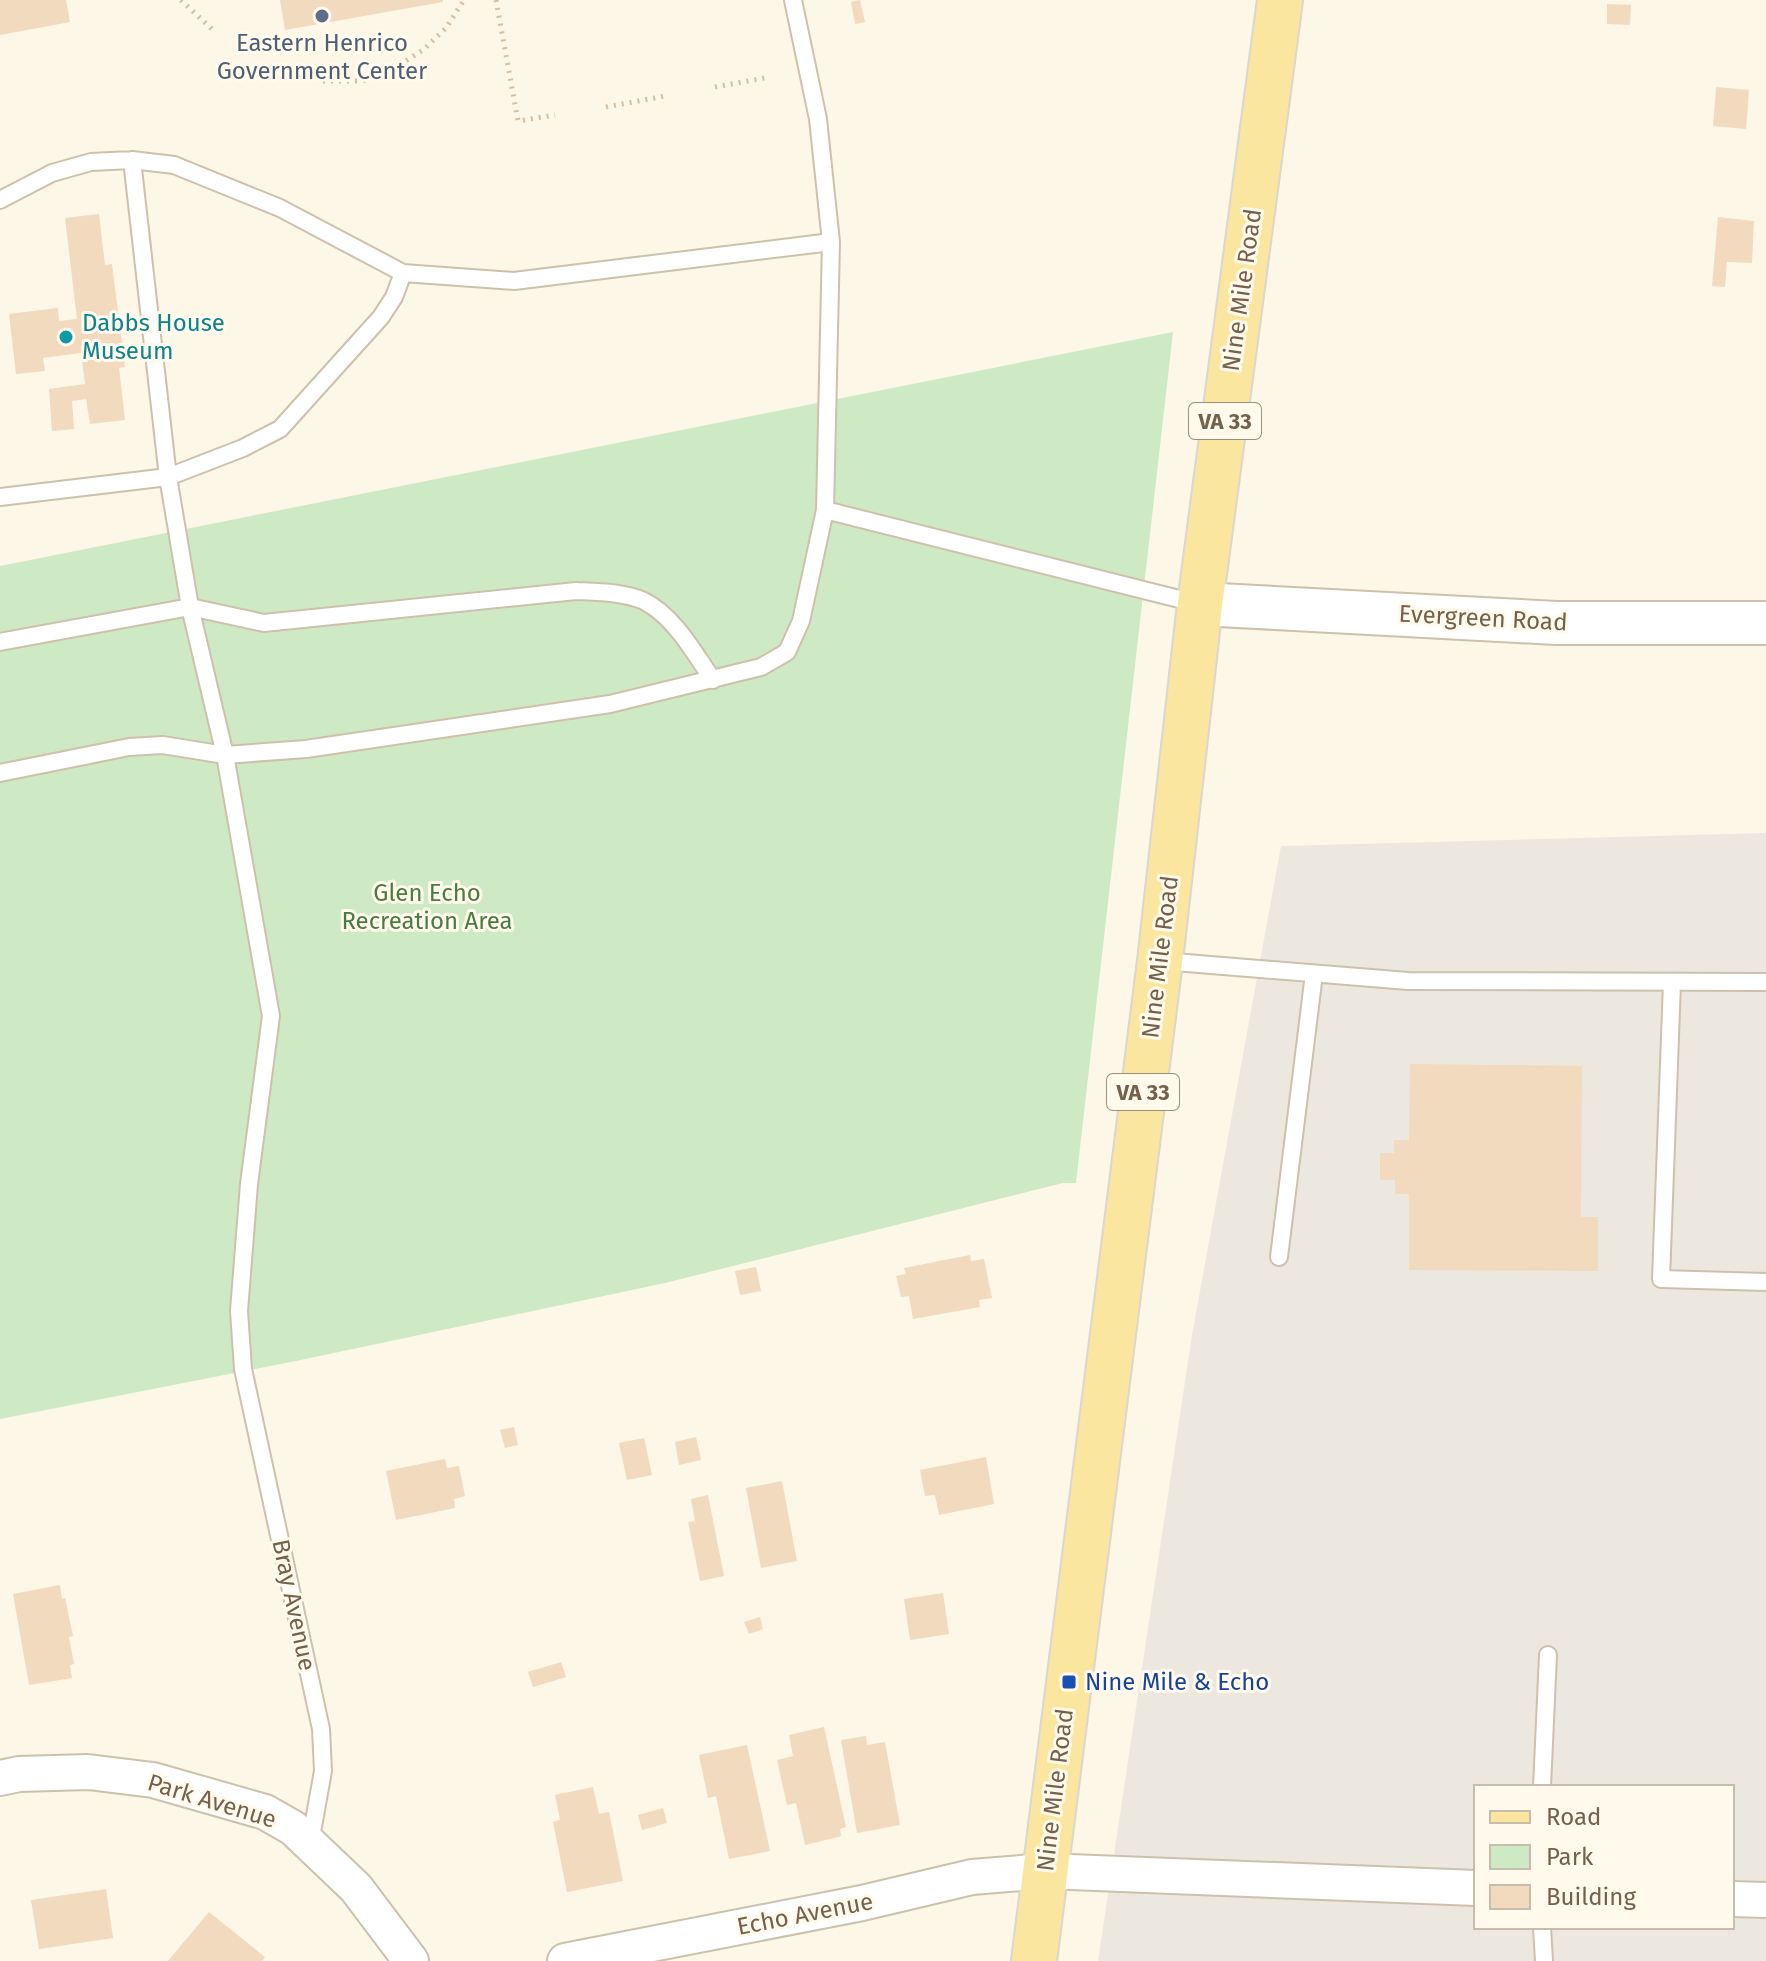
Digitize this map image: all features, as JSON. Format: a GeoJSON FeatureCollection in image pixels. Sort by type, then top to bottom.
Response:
{"type":"FeatureCollection","features":[{"type":"Feature","properties":{"kind":"main road","name":"Nine Mile Road"},"geometry":{"type":"LineString","coordinates":[[1034,1961],[1160,961],[1200,604],[1280,0]]}},
{"type":"Feature","properties":{"kind":"street","name":"Evergreen Road"},"geometry":{"type":"LineString","coordinates":[[1200,604],[1556,623],[1766,623]]}},
{"type":"Feature","properties":{"kind":"street","name":"Park Avenue"},"geometry":{"type":"LineString","coordinates":[[0,1778],[19,1774],[88,1772],[153,1780],[265,1812],[293,1828],[356,1888],[411,1961]]}},
{"type":"Feature","properties":{"kind":"street","name":"Echo Avenue"},"geometry":{"type":"LineString","coordinates":[[565,1961],[862,1903],[972,1877],[1045,1871],[1474,1888]]}},
{"type":"Feature","properties":{"kind":"street"},"geometry":{"type":"LineString","coordinates":[[1734,1899],[1766,1900]]}},
{"type":"Feature","properties":{"kind":"lane"},"geometry":{"type":"LineString","coordinates":[[0,773],[129,747],[163,745],[225,755],[306,749],[610,704],[761,667],[787,652],[801,621],[825,510],[831,242],[818,119],[793,0]]}},
{"type":"Feature","properties":{"kind":"lane"},"geometry":{"type":"LineString","coordinates":[[0,200],[52,173],[91,162],[132,160],[174,165],[280,208],[403,273],[514,281],[831,242]]}},
{"type":"Feature","properties":{"kind":"lane","name":"Bray Avenue"},"geometry":{"type":"LineString","coordinates":[[132,160],[168,477],[190,607],[225,755],[271,1016],[249,1184],[239,1311],[243,1369],[321,1729],[323,1771],[310,1843]]}},
{"type":"Feature","properties":{"kind":"lane"},"geometry":{"type":"LineString","coordinates":[[0,497],[168,477],[243,448],[280,429],[381,317],[394,297],[403,273]]}},
{"type":"Feature","properties":{"kind":"lane"},"geometry":{"type":"LineString","coordinates":[[825,510],[1200,604]]}},
{"type":"Feature","properties":{"kind":"lane"},"geometry":{"type":"LineString","coordinates":[[0,642],[190,607],[264,623],[576,591],[609,593],[643,601],[684,637],[713,680]]}},
{"type":"Feature","properties":{"kind":"lane"},"geometry":{"type":"LineString","coordinates":[[1160,961],[1408,981],[1766,982]]}},
{"type":"Feature","properties":{"kind":"lane"},"geometry":{"type":"LineString","coordinates":[[1279,1257],[1314,974]]}},
{"type":"Feature","properties":{"kind":"lane"},"geometry":{"type":"LineString","coordinates":[[1672,983],[1661,1279],[1766,1282]]}},
{"type":"Feature","properties":{"kind":"lane"},"geometry":{"type":"LineString","coordinates":[[1542,1785],[1548,1655]]}},
{"type":"Feature","properties":{"kind":"lane"},"geometry":{"type":"LineString","coordinates":[[1542,1929],[1544,1961]]}},
{"type":"Feature","properties":{"kind":"path"},"geometry":{"type":"LineString","coordinates":[[181,0],[215,32]]}},
{"type":"Feature","properties":{"kind":"path"},"geometry":{"type":"LineString","coordinates":[[323,81],[363,81],[396,67],[423,50],[446,28],[464,0]]}},
{"type":"Feature","properties":{"kind":"path"},"geometry":{"type":"LineString","coordinates":[[496,0],[518,121],[555,115]]}},
{"type":"Feature","properties":{"kind":"path"},"geometry":{"type":"LineString","coordinates":[[715,87],[770,77]]}},
{"type":"Feature","properties":{"kind":"path"},"geometry":{"type":"LineString","coordinates":[[606,107],[665,96]]}},
{"type":"Feature","properties":{"kind":"shaded area"},"geometry":{"type":"Polygon","coordinates":[[[1766,833],[1766,1961],[1098,1961],[1192,1335],[1281,846],[1766,833]]]}},
{"type":"Feature","properties":{"kind":"green space","name":"Glen Echo Recreation Area"},"geometry":{"type":"Polygon","coordinates":[[[1173,332],[1076,1183],[1063,1183],[665,1283],[296,1361],[0,1419],[0,566],[1173,332]]]}},
{"type":"Feature","properties":{"kind":"building"},"geometry":{"type":"Polygon","coordinates":[[[0,0],[66,0],[70,22],[0,35],[0,0]]]}},
{"type":"Feature","properties":{"kind":"building","name":"Eastern Henrico Government Center"},"geometry":{"type":"Polygon","coordinates":[[[280,0],[443,0],[443,2],[285,30],[280,0]]]}},
{"type":"Feature","properties":{"kind":"building"},"geometry":{"type":"Polygon","coordinates":[[[860,0],[865,22],[855,24],[851,2],[860,0]]]}},
{"type":"Feature","properties":{"kind":"building"},"geometry":{"type":"Polygon","coordinates":[[[1607,4],[1631,5],[1630,25],[1607,24],[1607,4]]]}},
{"type":"Feature","properties":{"kind":"building"},"geometry":{"type":"Polygon","coordinates":[[[1716,87],[1749,90],[1746,129],[1713,126],[1716,87]]]}},
{"type":"Feature","properties":{"kind":"building","name":"Dabbs House Museum"},"geometry":{"type":"Polygon","coordinates":[[[99,214],[105,265],[112,264],[125,367],[119,368],[125,420],[90,424],[86,399],[72,401],[74,429],[52,431],[49,389],[85,384],[81,353],[43,358],[45,371],[16,374],[9,314],[58,308],[59,321],[77,319],[65,218],[99,214]]]}},
{"type":"Feature","properties":{"kind":"building"},"geometry":{"type":"Polygon","coordinates":[[[1718,217],[1754,221],[1752,263],[1727,262],[1725,287],[1712,286],[1718,217]]]}},
{"type":"Feature","properties":{"kind":"building"},"geometry":{"type":"Polygon","coordinates":[[[1410,1064],[1582,1066],[1581,1217],[1598,1217],[1598,1271],[1409,1270],[1409,1194],[1395,1194],[1395,1180],[1380,1180],[1380,1153],[1394,1153],[1394,1140],[1409,1140],[1410,1064]]]}},
{"type":"Feature","properties":{"kind":"building"},"geometry":{"type":"Polygon","coordinates":[[[970,1255],[971,1261],[984,1259],[992,1298],[979,1300],[980,1307],[913,1319],[909,1296],[901,1297],[896,1276],[906,1274],[904,1268],[970,1255]]]}},
{"type":"Feature","properties":{"kind":"building"},"geometry":{"type":"Polygon","coordinates":[[[756,1267],[761,1291],[740,1295],[735,1271],[756,1267]]]}},
{"type":"Feature","properties":{"kind":"building"},"geometry":{"type":"Polygon","coordinates":[[[514,1427],[518,1445],[505,1448],[500,1430],[514,1427]]]}},
{"type":"Feature","properties":{"kind":"building"},"geometry":{"type":"Polygon","coordinates":[[[696,1437],[701,1460],[679,1465],[675,1442],[696,1437]]]}},
{"type":"Feature","properties":{"kind":"building"},"geometry":{"type":"Polygon","coordinates":[[[644,1438],[652,1475],[627,1480],[619,1443],[644,1438]]]}},
{"type":"Feature","properties":{"kind":"building"},"geometry":{"type":"Polygon","coordinates":[[[986,1457],[994,1504],[939,1515],[935,1495],[925,1496],[920,1470],[986,1457]]]}},
{"type":"Feature","properties":{"kind":"building"},"geometry":{"type":"Polygon","coordinates":[[[445,1459],[447,1468],[459,1466],[465,1496],[454,1499],[455,1508],[396,1520],[386,1471],[445,1459]]]}},
{"type":"Feature","properties":{"kind":"building"},"geometry":{"type":"Polygon","coordinates":[[[782,1481],[797,1561],[761,1568],[746,1488],[782,1481]]]}},
{"type":"Feature","properties":{"kind":"building"},"geometry":{"type":"Polygon","coordinates":[[[708,1495],[724,1576],[700,1581],[688,1522],[695,1521],[691,1499],[708,1495]]]}},
{"type":"Feature","properties":{"kind":"building"},"geometry":{"type":"Polygon","coordinates":[[[60,1585],[73,1636],[69,1637],[74,1664],[70,1665],[72,1678],[29,1685],[13,1594],[60,1585]]]}},
{"type":"Feature","properties":{"kind":"building"},"geometry":{"type":"Polygon","coordinates":[[[943,1593],[949,1634],[910,1640],[904,1599],[943,1593]]]}},
{"type":"Feature","properties":{"kind":"building"},"geometry":{"type":"Polygon","coordinates":[[[760,1617],[763,1629],[749,1634],[744,1622],[760,1617]]]}},
{"type":"Feature","properties":{"kind":"building"},"geometry":{"type":"Polygon","coordinates":[[[561,1662],[566,1677],[533,1687],[528,1672],[561,1662]]]}},
{"type":"Feature","properties":{"kind":"building"},"geometry":{"type":"Polygon","coordinates":[[[824,1727],[846,1827],[840,1829],[841,1836],[805,1845],[796,1803],[787,1805],[777,1760],[793,1756],[789,1735],[824,1727]]]}},
{"type":"Feature","properties":{"kind":"building"},"geometry":{"type":"Polygon","coordinates":[[[866,1736],[867,1745],[885,1742],[900,1825],[857,1833],[841,1740],[866,1736]]]}},
{"type":"Feature","properties":{"kind":"building"},"geometry":{"type":"Polygon","coordinates":[[[747,1745],[770,1851],[729,1859],[716,1796],[708,1798],[699,1755],[747,1745]]]}},
{"type":"Feature","properties":{"kind":"building"},"geometry":{"type":"Polygon","coordinates":[[[593,1787],[599,1814],[609,1812],[623,1881],[567,1892],[553,1822],[560,1820],[555,1795],[593,1787]]]}},
{"type":"Feature","properties":{"kind":"building"},"geometry":{"type":"Polygon","coordinates":[[[663,1808],[667,1823],[642,1830],[638,1815],[663,1808]]]}},
{"type":"Feature","properties":{"kind":"building"},"geometry":{"type":"Polygon","coordinates":[[[106,1889],[113,1938],[39,1949],[31,1900],[106,1889]]]}},
{"type":"Feature","properties":{"kind":"building"},"geometry":{"type":"Polygon","coordinates":[[[209,1912],[265,1957],[262,1961],[168,1961],[209,1912]]]}},
{"type":"Feature","properties":{"kind":"place","name":"Eastern Henrico Government Center"},"geometry":{"type":"Point","coordinates":[322,16]}},
{"type":"Feature","properties":{"kind":"place","name":"Dabbs House Museum"},"geometry":{"type":"Point","coordinates":[66,337]}},
{"type":"Feature","properties":{"kind":"place","name":"Nine Mile & Echo"},"geometry":{"type":"Point","coordinates":[1069,1682]}}]}
